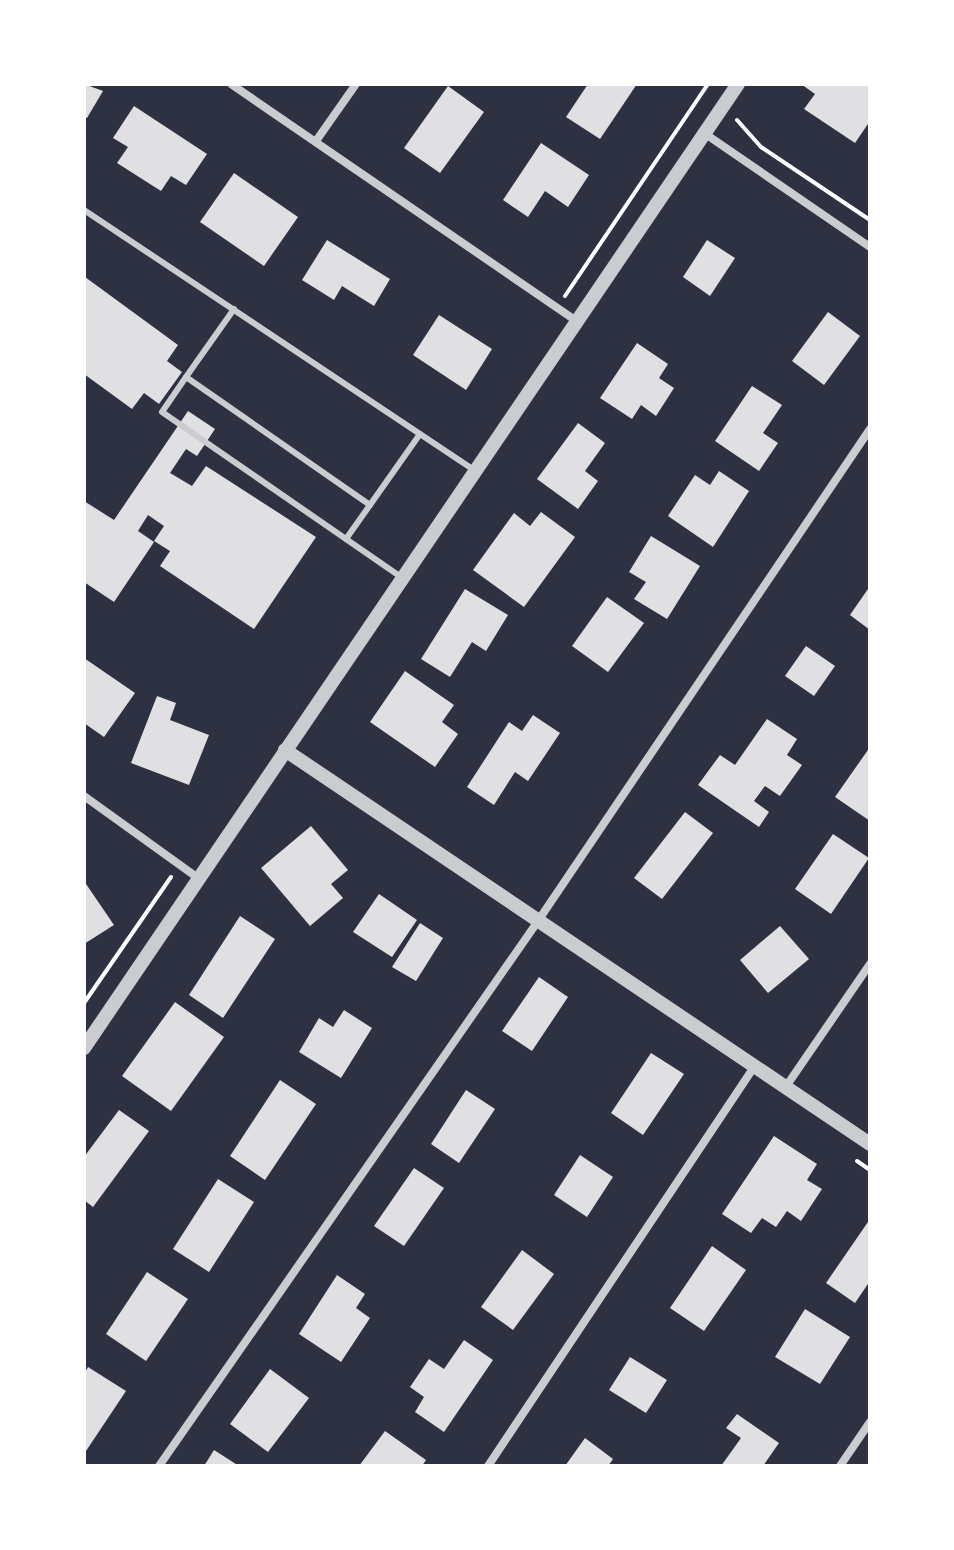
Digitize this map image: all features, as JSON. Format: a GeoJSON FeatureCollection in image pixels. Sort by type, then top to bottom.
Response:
{"type":"FeatureCollection","features":[{"type":"Feature","properties":{"kind":"street"},"geometry":{"type":"LineString","coordinates":[[231,84],[575,320]]}},
{"type":"Feature","properties":{"kind":"street"},"geometry":{"type":"LineString","coordinates":[[316,141],[356,84]]}},
{"type":"Feature","properties":{"kind":"street"},"geometry":{"type":"LineString","coordinates":[[84,1048],[738,84]]}},
{"type":"Feature","properties":{"kind":"street"},"geometry":{"type":"LineString","coordinates":[[704,133],[870,247]]}},
{"type":"Feature","properties":{"kind":"street"},"geometry":{"type":"LineString","coordinates":[[159,1466],[538,921],[870,429]]}},
{"type":"Feature","properties":{"kind":"street"},"geometry":{"type":"LineString","coordinates":[[285,750],[870,1144]]}},
{"type":"Feature","properties":{"kind":"street"},"geometry":{"type":"LineString","coordinates":[[84,796],[198,878]]}},
{"type":"Feature","properties":{"kind":"street"},"geometry":{"type":"LineString","coordinates":[[785,1088],[870,964]]}},
{"type":"Feature","properties":{"kind":"street"},"geometry":{"type":"LineString","coordinates":[[488,1466],[754,1067]]}},
{"type":"Feature","properties":{"kind":"street"},"geometry":{"type":"LineString","coordinates":[[840,1466],[870,1422]]}},
{"type":"Feature","properties":{"kind":"lane"},"geometry":{"type":"LineString","coordinates":[[84,210],[474,470]]}},
{"type":"Feature","properties":{"kind":"lane"},"geometry":{"type":"LineString","coordinates":[[234,309],[162,412],[402,577]]}},
{"type":"Feature","properties":{"kind":"lane"},"geometry":{"type":"LineString","coordinates":[[186,377],[370,505]]}},
{"type":"Feature","properties":{"kind":"lane"},"geometry":{"type":"LineString","coordinates":[[346,539],[420,434]]}},
{"type":"Feature","properties":{"kind":"path"},"geometry":{"type":"LineString","coordinates":[[558,309],[708,84]]}},
{"type":"Feature","properties":{"kind":"path"},"geometry":{"type":"LineString","coordinates":[[727,99],[739,124],[761,147],[870,220]]}},
{"type":"Feature","properties":{"kind":"path"},"geometry":{"type":"LineString","coordinates":[[84,1003],[179,865]]}},
{"type":"Feature","properties":{"kind":"building"},"geometry":{"type":"Polygon","coordinates":[[[84,84],[103,91],[87,118],[84,117],[84,84]]]}},
{"type":"Feature","properties":{"kind":"building"},"geometry":{"type":"Polygon","coordinates":[[[588,84],[637,84],[600,139],[566,117],[588,84]]]}},
{"type":"Feature","properties":{"kind":"building"},"geometry":{"type":"Polygon","coordinates":[[[801,84],[870,84],[870,121],[855,143],[804,109],[815,94],[801,84]]]}},
{"type":"Feature","properties":{"kind":"building"},"geometry":{"type":"Polygon","coordinates":[[[448,86],[484,112],[440,173],[404,148],[448,86]]]}},
{"type":"Feature","properties":{"kind":"building"},"geometry":{"type":"Polygon","coordinates":[[[134,106],[207,154],[186,185],[171,176],[161,191],[117,163],[128,147],[113,138],[134,106]]]}},
{"type":"Feature","properties":{"kind":"building"},"geometry":{"type":"Polygon","coordinates":[[[541,143],[589,175],[568,207],[545,191],[528,217],[503,200],[541,143]]]}},
{"type":"Feature","properties":{"kind":"building"},"geometry":{"type":"Polygon","coordinates":[[[234,173],[298,217],[264,266],[200,222],[234,173]]]}},
{"type":"Feature","properties":{"kind":"building"},"geometry":{"type":"Polygon","coordinates":[[[327,240],[390,279],[374,306],[342,286],[334,300],[302,280],[327,240]]]}},
{"type":"Feature","properties":{"kind":"building"},"geometry":{"type":"Polygon","coordinates":[[[707,240],[735,258],[710,296],[683,277],[707,240]]]}},
{"type":"Feature","properties":{"kind":"building"},"geometry":{"type":"Polygon","coordinates":[[[85,277],[178,345],[167,361],[182,372],[159,404],[144,393],[132,409],[84,374],[85,277]]]}},
{"type":"Feature","properties":{"kind":"building"},"geometry":{"type":"Polygon","coordinates":[[[828,312],[860,336],[824,385],[792,361],[828,312]]]}},
{"type":"Feature","properties":{"kind":"building"},"geometry":{"type":"Polygon","coordinates":[[[439,315],[492,349],[466,390],[413,355],[439,315]]]}},
{"type":"Feature","properties":{"kind":"building"},"geometry":{"type":"Polygon","coordinates":[[[637,343],[668,364],[659,378],[674,388],[656,416],[641,405],[632,419],[600,398],[637,343]]]}},
{"type":"Feature","properties":{"kind":"building"},"geometry":{"type":"Polygon","coordinates":[[[752,386],[782,405],[763,433],[778,443],[759,471],[715,441],[752,386]]]}},
{"type":"Feature","properties":{"kind":"building"},"geometry":{"type":"Polygon","coordinates":[[[188,411],[215,429],[197,456],[186,449],[170,473],[192,486],[206,466],[316,537],[254,629],[160,566],[170,551],[154,541],[164,526],[148,515],[138,531],[154,542],[114,602],[84,582],[84,501],[114,520],[188,411]]]}},
{"type":"Feature","properties":{"kind":"building"},"geometry":{"type":"Polygon","coordinates":[[[578,423],[605,443],[585,471],[598,481],[578,509],[537,479],[578,423]]]}},
{"type":"Feature","properties":{"kind":"building"},"geometry":{"type":"Polygon","coordinates":[[[719,471],[749,491],[713,547],[668,516],[695,475],[710,485],[719,471]]]}},
{"type":"Feature","properties":{"kind":"building"},"geometry":{"type":"Polygon","coordinates":[[[541,512],[575,537],[524,607],[473,570],[514,513],[530,526],[541,512]]]}},
{"type":"Feature","properties":{"kind":"building"},"geometry":{"type":"Polygon","coordinates":[[[651,536],[700,566],[667,619],[634,599],[646,582],[629,572],[651,536]]]}},
{"type":"Feature","properties":{"kind":"building"},"geometry":{"type":"Polygon","coordinates":[[[870,586],[870,630],[850,615],[870,586]]]}},
{"type":"Feature","properties":{"kind":"building"},"geometry":{"type":"Polygon","coordinates":[[[465,589],[508,615],[486,651],[472,642],[450,677],[421,659],[465,589]]]}},
{"type":"Feature","properties":{"kind":"building"},"geometry":{"type":"Polygon","coordinates":[[[607,597],[644,623],[608,672],[572,646],[607,597]]]}},
{"type":"Feature","properties":{"kind":"building"},"geometry":{"type":"Polygon","coordinates":[[[806,646],[835,666],[814,696],[785,676],[806,646]]]}},
{"type":"Feature","properties":{"kind":"building"},"geometry":{"type":"Polygon","coordinates":[[[84,658],[135,693],[104,737],[84,723],[84,658]]]}},
{"type":"Feature","properties":{"kind":"building"},"geometry":{"type":"Polygon","coordinates":[[[405,671],[454,705],[442,722],[458,734],[435,767],[370,722],[405,671]]]}},
{"type":"Feature","properties":{"kind":"building"},"geometry":{"type":"Polygon","coordinates":[[[157,696],[176,703],[170,720],[209,735],[189,785],[131,763],[157,696]]]}},
{"type":"Feature","properties":{"kind":"building"},"geometry":{"type":"Polygon","coordinates":[[[533,715],[560,733],[528,781],[515,772],[494,805],[467,787],[509,722],[522,731],[533,715]]]}},
{"type":"Feature","properties":{"kind":"building"},"geometry":{"type":"Polygon","coordinates":[[[767,719],[797,739],[787,755],[802,765],[780,796],[765,786],[754,801],[769,812],[759,827],[698,785],[720,755],[735,765],[767,719]]]}},
{"type":"Feature","properties":{"kind":"building"},"geometry":{"type":"Polygon","coordinates":[[[870,747],[870,821],[835,797],[870,747]]]}},
{"type":"Feature","properties":{"kind":"building"},"geometry":{"type":"Polygon","coordinates":[[[685,812],[713,833],[662,899],[634,878],[685,812]]]}},
{"type":"Feature","properties":{"kind":"building"},"geometry":{"type":"Polygon","coordinates":[[[311,826],[348,870],[331,884],[343,898],[310,926],[261,868],[311,826]]]}},
{"type":"Feature","properties":{"kind":"building"},"geometry":{"type":"Polygon","coordinates":[[[833,834],[869,858],[831,914],[795,889],[833,834]]]}},
{"type":"Feature","properties":{"kind":"building"},"geometry":{"type":"Polygon","coordinates":[[[84,881],[114,925],[84,944],[84,881]]]}},
{"type":"Feature","properties":{"kind":"building"},"geometry":{"type":"Polygon","coordinates":[[[379,894],[417,920],[392,957],[353,932],[379,894]]]}},
{"type":"Feature","properties":{"kind":"building"},"geometry":{"type":"Polygon","coordinates":[[[240,916],[275,939],[223,1018],[189,995],[240,916]]]}},
{"type":"Feature","properties":{"kind":"building"},"geometry":{"type":"Polygon","coordinates":[[[420,923],[443,938],[416,981],[392,967],[420,923]]]}},
{"type":"Feature","properties":{"kind":"building"},"geometry":{"type":"Polygon","coordinates":[[[780,926],[809,959],[768,993],[740,960],[780,926]]]}},
{"type":"Feature","properties":{"kind":"building"},"geometry":{"type":"Polygon","coordinates":[[[539,977],[568,997],[532,1051],[502,1031],[539,977]]]}},
{"type":"Feature","properties":{"kind":"building"},"geometry":{"type":"Polygon","coordinates":[[[175,1002],[224,1037],[171,1111],[122,1076],[175,1002]]]}},
{"type":"Feature","properties":{"kind":"building"},"geometry":{"type":"Polygon","coordinates":[[[344,1010],[372,1028],[341,1078],[299,1052],[319,1018],[333,1027],[344,1010]]]}},
{"type":"Feature","properties":{"kind":"building"},"geometry":{"type":"Polygon","coordinates":[[[651,1053],[684,1074],[643,1135],[611,1113],[651,1053]]]}},
{"type":"Feature","properties":{"kind":"building"},"geometry":{"type":"Polygon","coordinates":[[[280,1080],[316,1104],[265,1180],[230,1156],[280,1080]]]}},
{"type":"Feature","properties":{"kind":"building"},"geometry":{"type":"Polygon","coordinates":[[[466,1090],[495,1109],[459,1163],[431,1144],[466,1090]]]}},
{"type":"Feature","properties":{"kind":"building"},"geometry":{"type":"Polygon","coordinates":[[[119,1110],[149,1131],[93,1207],[84,1200],[84,1157],[119,1110]]]}},
{"type":"Feature","properties":{"kind":"building"},"geometry":{"type":"Polygon","coordinates":[[[774,1136],[817,1164],[807,1180],[822,1189],[801,1221],[787,1211],[776,1227],[762,1218],[751,1233],[722,1214],[774,1136]]]}},
{"type":"Feature","properties":{"kind":"building"},"geometry":{"type":"Polygon","coordinates":[[[580,1155],[613,1177],[587,1217],[554,1195],[580,1155]]]}},
{"type":"Feature","properties":{"kind":"building"},"geometry":{"type":"Polygon","coordinates":[[[414,1168],[444,1188],[404,1246],[374,1226],[414,1168]]]}},
{"type":"Feature","properties":{"kind":"building"},"geometry":{"type":"Polygon","coordinates":[[[218,1179],[254,1202],[209,1272],[173,1249],[218,1179]]]}},
{"type":"Feature","properties":{"kind":"building"},"geometry":{"type":"Polygon","coordinates":[[[870,1219],[870,1281],[855,1303],[826,1283],[870,1219]]]}},
{"type":"Feature","properties":{"kind":"building"},"geometry":{"type":"Polygon","coordinates":[[[712,1246],[746,1270],[704,1331],[670,1308],[712,1246]]]}},
{"type":"Feature","properties":{"kind":"building"},"geometry":{"type":"Polygon","coordinates":[[[522,1250],[554,1274],[513,1330],[481,1307],[522,1250]]]}},
{"type":"Feature","properties":{"kind":"building"},"geometry":{"type":"Polygon","coordinates":[[[147,1272],[188,1299],[146,1361],[106,1334],[147,1272]]]}},
{"type":"Feature","properties":{"kind":"building"},"geometry":{"type":"Polygon","coordinates":[[[337,1275],[365,1294],[356,1308],[370,1318],[341,1362],[299,1334],[337,1275]]]}},
{"type":"Feature","properties":{"kind":"building"},"geometry":{"type":"Polygon","coordinates":[[[805,1309],[850,1337],[820,1384],[775,1357],[805,1309]]]}},
{"type":"Feature","properties":{"kind":"building"},"geometry":{"type":"Polygon","coordinates":[[[464,1340],[493,1360],[444,1432],[415,1412],[424,1397],[410,1387],[429,1359],[444,1369],[464,1340]]]}},
{"type":"Feature","properties":{"kind":"building"},"geometry":{"type":"Polygon","coordinates":[[[630,1357],[667,1380],[646,1413],[609,1390],[630,1357]]]}},
{"type":"Feature","properties":{"kind":"building"},"geometry":{"type":"Polygon","coordinates":[[[88,1367],[126,1391],[84,1454],[84,1374],[88,1367]]]}},
{"type":"Feature","properties":{"kind":"building"},"geometry":{"type":"Polygon","coordinates":[[[270,1369],[309,1398],[268,1452],[230,1424],[270,1369]]]}},
{"type":"Feature","properties":{"kind":"building"},"geometry":{"type":"Polygon","coordinates":[[[737,1414],[779,1443],[763,1466],[721,1466],[741,1438],[726,1428],[737,1414]]]}},
{"type":"Feature","properties":{"kind":"building"},"geometry":{"type":"Polygon","coordinates":[[[385,1431],[426,1460],[422,1466],[359,1466],[385,1431]]]}},
{"type":"Feature","properties":{"kind":"building"},"geometry":{"type":"Polygon","coordinates":[[[585,1438],[613,1459],[608,1466],[565,1466],[585,1438]]]}},
{"type":"Feature","properties":{"kind":"building"},"geometry":{"type":"Polygon","coordinates":[[[214,1450],[239,1466],[204,1466],[214,1450]]]}}]}
